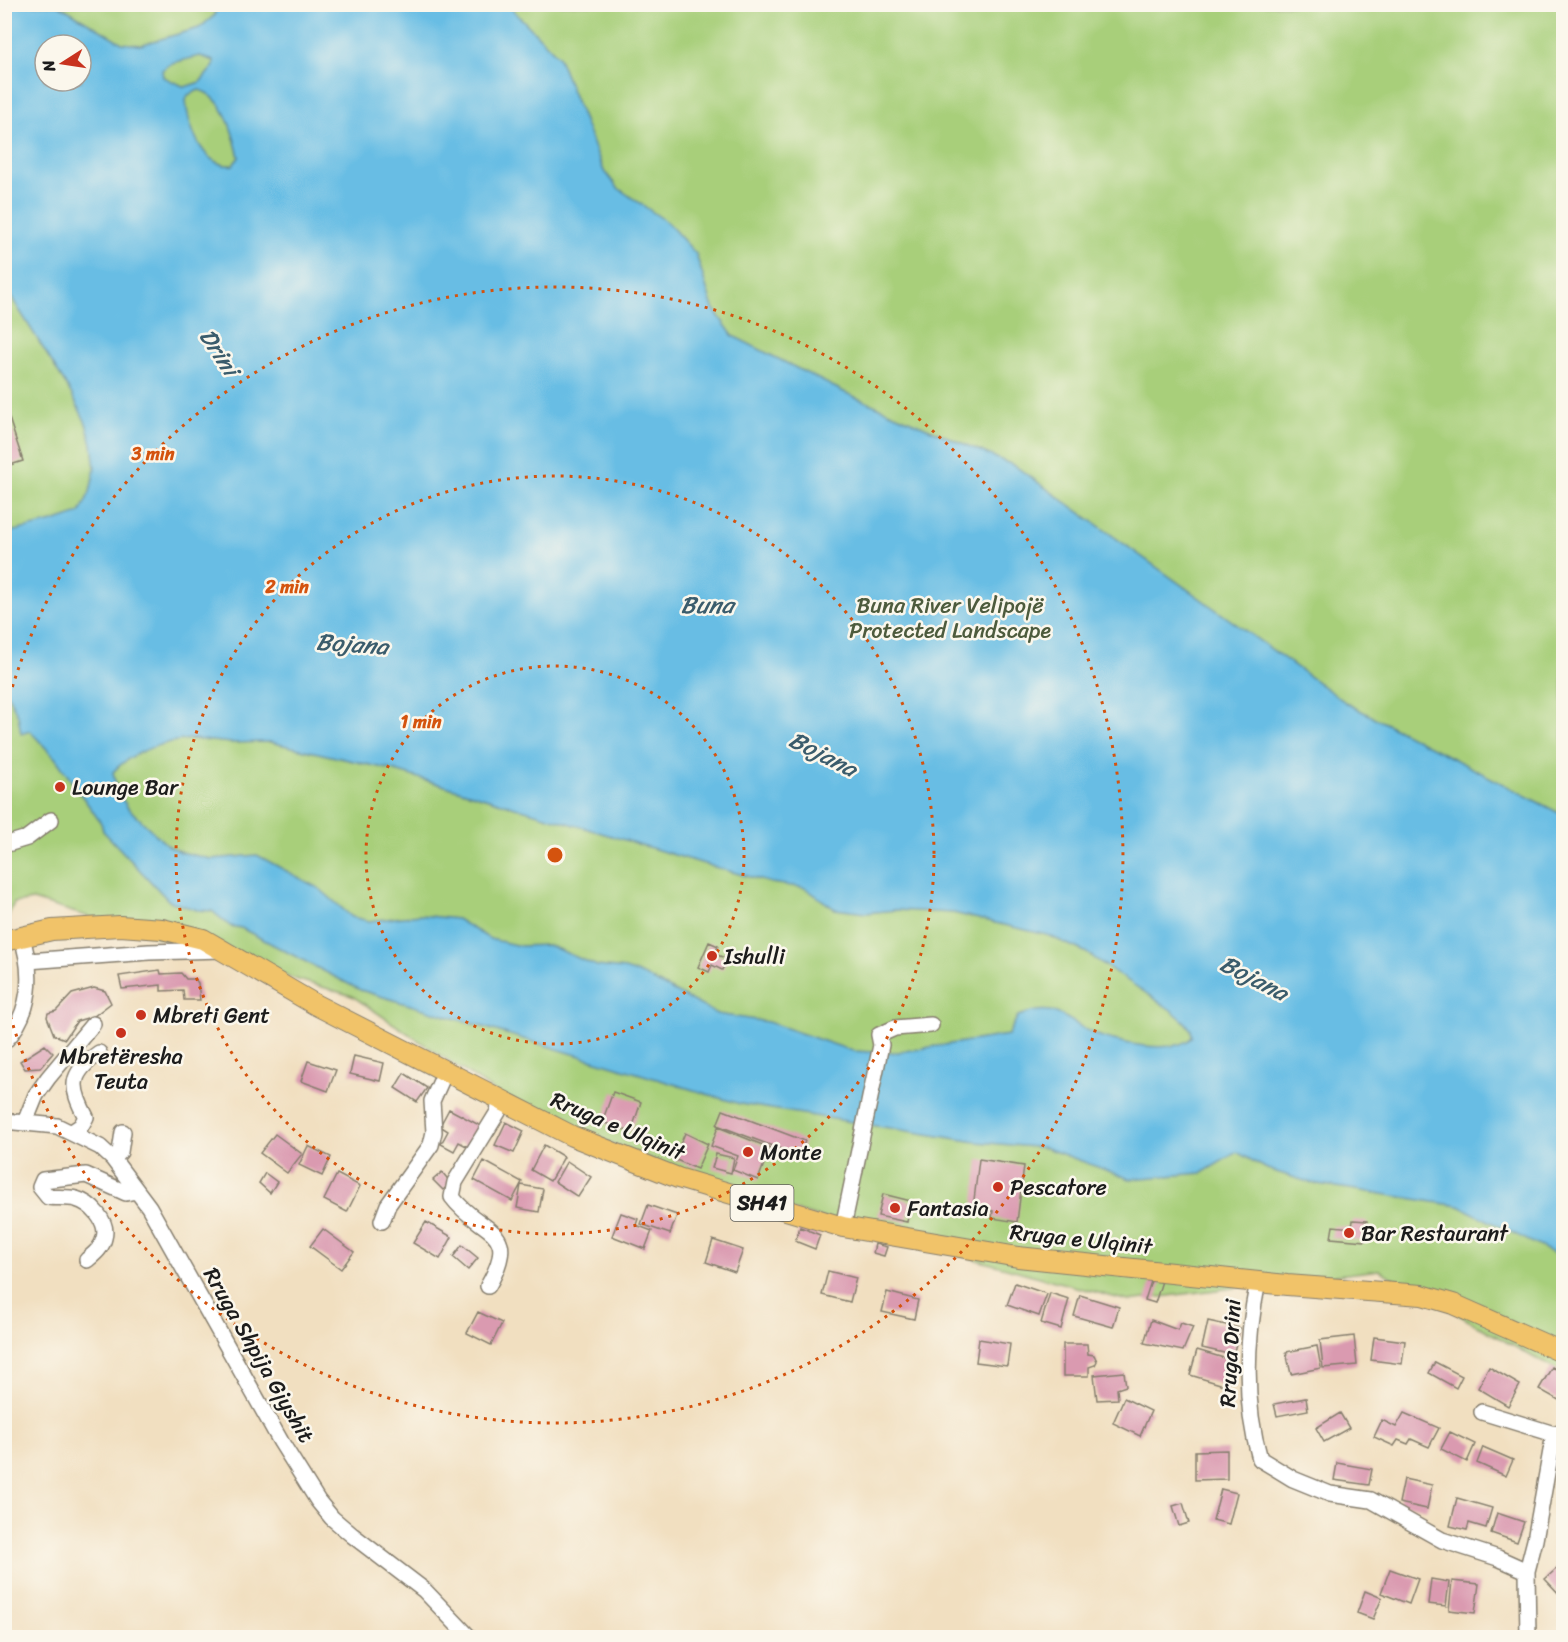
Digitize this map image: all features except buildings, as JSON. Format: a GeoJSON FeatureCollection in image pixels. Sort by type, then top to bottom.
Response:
{"type":"FeatureCollection","features":[{"type":"Feature","properties":{"kind":"main road","name":"Rruga e Ulqinit"},"geometry":{"type":"LineString","coordinates":[[13,939],[76,927],[120,926],[183,933],[204,939],[315,1005],[572,1136],[678,1178],[843,1227],[973,1252],[1422,1295],[1453,1304],[1563,1353]]}},
{"type":"Feature","properties":{"kind":"street"},"geometry":{"type":"LineString","coordinates":[[4,845],[27,838],[51,820]]}},
{"type":"Feature","properties":{"kind":"street"},"geometry":{"type":"LineString","coordinates":[[4,1042],[19,1024],[25,1009],[30,974],[28,961],[13,939]]}},
{"type":"Feature","properties":{"kind":"street"},"geometry":{"type":"LineString","coordinates":[[28,961],[149,952],[225,950]]}},
{"type":"Feature","properties":{"kind":"street"},"geometry":{"type":"LineString","coordinates":[[25,1122],[36,1095],[93,1024]]}},
{"type":"Feature","properties":{"kind":"street"},"geometry":{"type":"LineString","coordinates":[[843,1227],[881,1045],[879,1035],[888,1030],[931,1024]]}},
{"type":"Feature","properties":{"kind":"street"},"geometry":{"type":"LineString","coordinates":[[72,1132],[81,1126],[86,1117],[74,1094],[74,1083],[82,1067],[99,1053]]}},
{"type":"Feature","properties":{"kind":"street"},"geometry":{"type":"LineString","coordinates":[[382,1221],[388,1205],[431,1145],[434,1132],[432,1101],[445,1072]]}},
{"type":"Feature","properties":{"kind":"street"},"geometry":{"type":"LineString","coordinates":[[488,1286],[500,1264],[502,1245],[493,1230],[462,1209],[452,1197],[455,1182],[498,1112],[500,1100]]}},
{"type":"Feature","properties":{"kind":"street","name":"Rruga Shpija Gjyshit"},"geometry":{"type":"LineString","coordinates":[[4,1120],[57,1126],[100,1147],[113,1159],[149,1207],[281,1442],[318,1501],[332,1518],[352,1535],[424,1590],[470,1638]]}},
{"type":"Feature","properties":{"kind":"street"},"geometry":{"type":"LineString","coordinates":[[113,1159],[120,1152],[123,1132]]}},
{"type":"Feature","properties":{"kind":"street"},"geometry":{"type":"LineString","coordinates":[[87,1260],[99,1250],[105,1237],[103,1224],[94,1210],[78,1200],[48,1197],[40,1187],[43,1180],[86,1175],[126,1193],[136,1191]]}},
{"type":"Feature","properties":{"kind":"street","name":"Rruga Drini"},"geometry":{"type":"LineString","coordinates":[[1258,1281],[1247,1393],[1251,1430],[1260,1459],[1293,1479],[1330,1494],[1371,1500],[1442,1540],[1498,1558],[1527,1571]]}},
{"type":"Feature","properties":{"kind":"street"},"geometry":{"type":"LineString","coordinates":[[1482,1412],[1559,1432],[1527,1571],[1528,1638]]}},
{"type":"Feature","properties":{"kind":"green space","name":"Buna River Velipojë Protected Landscape"},"geometry":{"type":"Polygon","coordinates":[[[5,5],[1563,5],[1563,1374],[1379,1270],[1128,1301],[752,1199],[515,1105],[352,996],[33,900],[14,903],[5,923],[5,5]]]}},
{"type":"Feature","properties":{"kind":"water","name":"Buna"},"geometry":{"type":"Polygon","coordinates":[[[5,5],[59,5],[122,43],[140,45],[199,28],[215,15],[216,5],[508,5],[558,56],[604,171],[618,188],[667,222],[696,254],[713,308],[733,336],[846,393],[1015,466],[1348,704],[1563,815],[1563,1258],[1459,1206],[1311,1183],[1267,1169],[1237,1152],[1202,1173],[1130,1179],[1046,1148],[976,1142],[740,1104],[360,990],[241,928],[230,926],[212,911],[197,910],[169,901],[103,831],[101,823],[56,759],[30,731],[21,734],[18,716],[5,689],[5,533],[80,513],[90,492],[95,469],[92,444],[86,423],[71,393],[5,287],[5,5]],[[200,56],[172,63],[162,70],[163,77],[185,87],[200,82],[214,66],[214,61],[200,56]],[[199,90],[188,95],[186,100],[193,132],[198,143],[213,160],[233,165],[239,157],[231,127],[222,108],[208,94],[199,90]],[[192,739],[150,748],[130,758],[113,772],[117,791],[128,808],[167,845],[181,852],[211,859],[257,855],[320,889],[352,917],[369,921],[420,915],[457,919],[490,939],[520,946],[548,945],[597,966],[625,969],[643,975],[717,1014],[768,1022],[853,1051],[892,1053],[1008,1035],[1018,1016],[1042,1011],[1050,1011],[1066,1017],[1100,1036],[1143,1046],[1172,1046],[1192,1037],[1191,1030],[1185,1022],[1171,1010],[1085,952],[1047,935],[953,913],[896,910],[866,913],[835,909],[805,888],[771,883],[711,866],[392,770],[270,742],[231,743],[192,739]]]}},
{"type":"Feature","properties":{"kind":"place","name":"Lounge Bar"},"geometry":{"type":"Point","coordinates":[60,787]}},
{"type":"Feature","properties":{"kind":"place","name":"Ishulli"},"geometry":{"type":"Point","coordinates":[712,956]}},
{"type":"Feature","properties":{"kind":"place","name":"Mbreti Gent"},"geometry":{"type":"Point","coordinates":[141,1015]}},
{"type":"Feature","properties":{"kind":"place","name":"Mbretëresha Teuta"},"geometry":{"type":"Point","coordinates":[121,1033]}},
{"type":"Feature","properties":{"kind":"place","name":"Monte"},"geometry":{"type":"Point","coordinates":[748,1152]}},
{"type":"Feature","properties":{"kind":"place","name":"Pescatore"},"geometry":{"type":"Point","coordinates":[998,1187]}},
{"type":"Feature","properties":{"kind":"place","name":"Fantasia"},"geometry":{"type":"Point","coordinates":[895,1208]}},
{"type":"Feature","properties":{"kind":"place","name":"Bar Restaurant"},"geometry":{"type":"Point","coordinates":[1349,1233]}},
{"type":"Feature","properties":{"kind":"water label","name":"Drini"},"geometry":{"type":"Point","coordinates":[219,352]}},
{"type":"Feature","properties":{"kind":"water label","name":"Bojana"},"geometry":{"type":"Point","coordinates":[352,644]}},
{"type":"Feature","properties":{"kind":"water label","name":"Bojana"},"geometry":{"type":"Point","coordinates":[823,754]}},
{"type":"Feature","properties":{"kind":"water label","name":"Bojana"},"geometry":{"type":"Point","coordinates":[1254,978]}}]}
